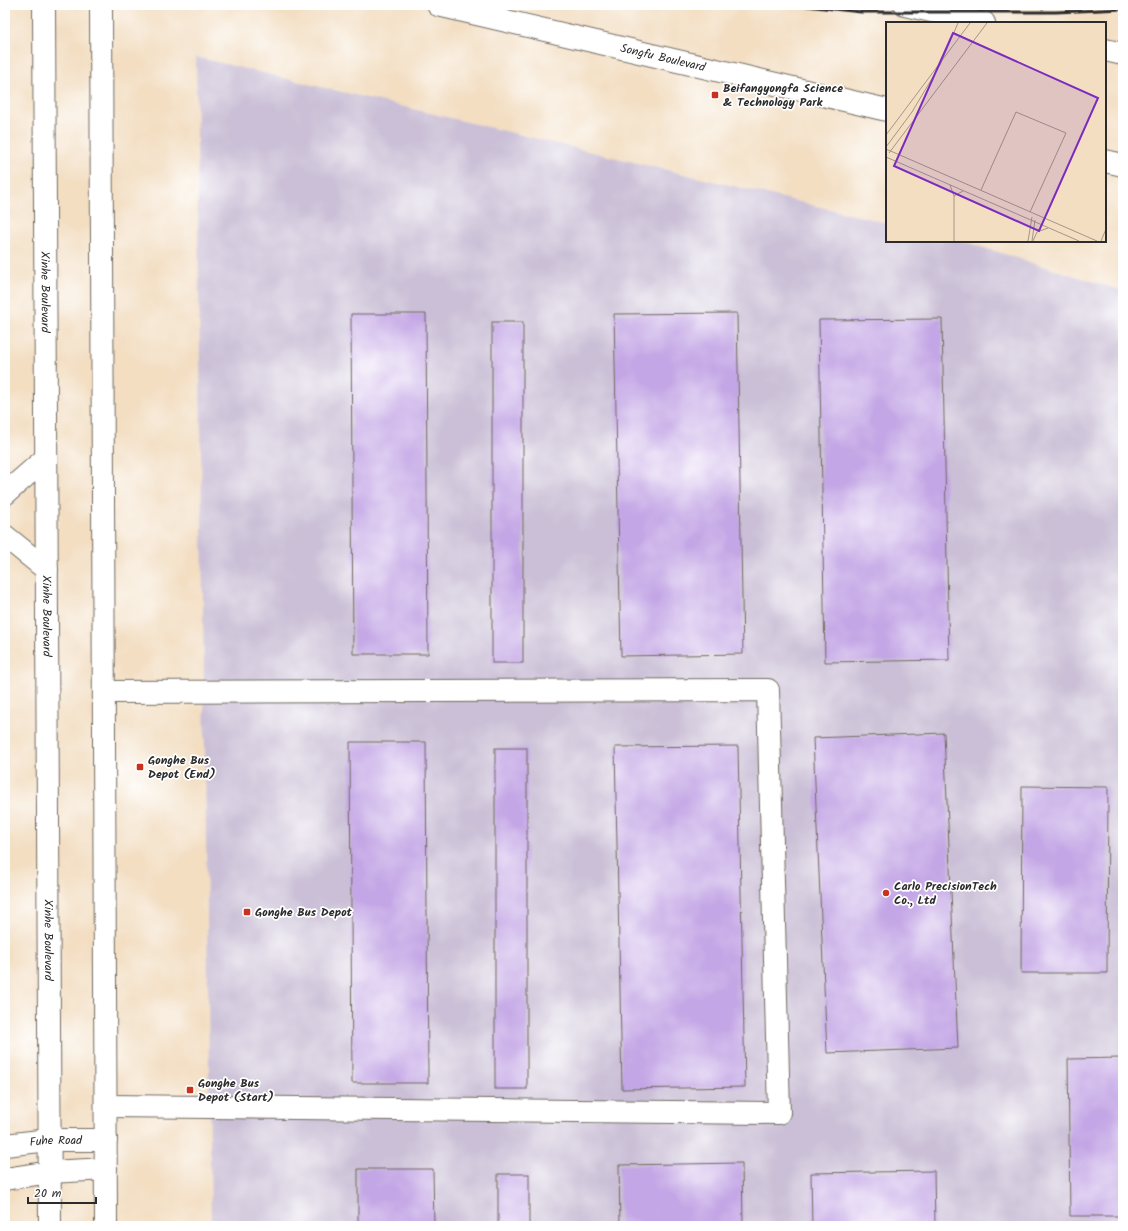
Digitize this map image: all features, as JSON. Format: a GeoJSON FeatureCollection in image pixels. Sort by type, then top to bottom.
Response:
{"type":"FeatureCollection","features":[{"type":"Feature","properties":{"kind":"main road","name":"Xinhe Boulevard"},"geometry":{"type":"LineString","coordinates":[[44,5],[50,1226]]}},
{"type":"Feature","properties":{"kind":"main road"},"geometry":{"type":"LineString","coordinates":[[101,5],[106,1226]]}},
{"type":"Feature","properties":{"kind":"main road","name":"Songfu Boulevard"},"geometry":{"type":"LineString","coordinates":[[438,5],[886,110]]}},
{"type":"Feature","properties":{"kind":"main road"},"geometry":{"type":"LineString","coordinates":[[905,5],[980,22]]}},
{"type":"Feature","properties":{"kind":"main road"},"geometry":{"type":"LineString","coordinates":[[1106,50],[1123,54]]}},
{"type":"Feature","properties":{"kind":"main road"},"geometry":{"type":"LineString","coordinates":[[1106,161],[1123,165]]}},
{"type":"Feature","properties":{"kind":"main road"},"geometry":{"type":"LineString","coordinates":[[5,494],[46,458]]}},
{"type":"Feature","properties":{"kind":"main road"},"geometry":{"type":"LineString","coordinates":[[5,536],[47,570]]}},
{"type":"Feature","properties":{"kind":"main road"},"geometry":{"type":"LineString","coordinates":[[104,692],[768,690],[779,1112],[106,1106]]}},
{"type":"Feature","properties":{"kind":"main road","name":"Fuhe Road"},"geometry":{"type":"LineString","coordinates":[[5,1145],[49,1140],[106,1140]]}},
{"type":"Feature","properties":{"kind":"main road"},"geometry":{"type":"LineString","coordinates":[[5,1179],[50,1172],[106,1169]]}},
{"type":"Feature","properties":{"kind":"shaded area"},"geometry":{"type":"Polygon","coordinates":[[[196,57],[886,223],[886,242],[965,242],[1123,291],[1123,1226],[211,1226],[196,57]]]}},
{"type":"Feature","properties":{"kind":"building"},"geometry":{"type":"Polygon","coordinates":[[[737,313],[743,654],[621,656],[614,314],[737,313]]]}},
{"type":"Feature","properties":{"kind":"building"},"geometry":{"type":"Polygon","coordinates":[[[351,314],[426,314],[428,654],[353,654],[351,314]]]}},
{"type":"Feature","properties":{"kind":"building"},"geometry":{"type":"Polygon","coordinates":[[[942,319],[949,660],[825,662],[819,320],[942,319]]]}},
{"type":"Feature","properties":{"kind":"building"},"geometry":{"type":"Polygon","coordinates":[[[492,322],[523,322],[523,663],[492,663],[492,322]]]}},
{"type":"Feature","properties":{"kind":"building","name":"Carlo PrecisionTech Co., Ltd"},"geometry":{"type":"Polygon","coordinates":[[[944,733],[958,1048],[827,1053],[813,738],[944,733]]]}},
{"type":"Feature","properties":{"kind":"building"},"geometry":{"type":"Polygon","coordinates":[[[350,742],[426,742],[428,1083],[352,1083],[350,742]]]}},
{"type":"Feature","properties":{"kind":"building"},"geometry":{"type":"Polygon","coordinates":[[[738,746],[745,1087],[622,1089],[615,747],[738,746]]]}},
{"type":"Feature","properties":{"kind":"building"},"geometry":{"type":"Polygon","coordinates":[[[495,748],[527,748],[527,1089],[495,1089],[495,748]]]}},
{"type":"Feature","properties":{"kind":"building"},"geometry":{"type":"Polygon","coordinates":[[[1022,786],[1108,787],[1107,973],[1021,973],[1022,786]]]}},
{"type":"Feature","properties":{"kind":"building"},"geometry":{"type":"Polygon","coordinates":[[[1123,1058],[1123,1216],[1070,1216],[1068,1059],[1123,1058]]]}},
{"type":"Feature","properties":{"kind":"building"},"geometry":{"type":"Polygon","coordinates":[[[742,1163],[743,1226],[620,1226],[619,1165],[742,1163]]]}},
{"type":"Feature","properties":{"kind":"building"},"geometry":{"type":"Polygon","coordinates":[[[358,1169],[433,1169],[434,1226],[358,1226],[358,1169]]]}},
{"type":"Feature","properties":{"kind":"building"},"geometry":{"type":"Polygon","coordinates":[[[934,1171],[935,1226],[812,1226],[811,1173],[934,1171]]]}},
{"type":"Feature","properties":{"kind":"building"},"geometry":{"type":"Polygon","coordinates":[[[498,1174],[529,1174],[529,1226],[498,1226],[498,1174]]]}},
{"type":"Feature","properties":{"kind":"railway"},"geometry":{"type":"LineString","coordinates":[[797,5],[861,12],[1056,12],[1123,9]]}},
{"type":"Feature","properties":{"kind":"place","name":"Beifangyongfa Science & Technology Park"},"geometry":{"type":"Point","coordinates":[715,95]}},
{"type":"Feature","properties":{"kind":"place","name":"Gonghe Bus Depot (End)"},"geometry":{"type":"Point","coordinates":[140,767]}},
{"type":"Feature","properties":{"kind":"place","name":"Carlo PrecisionTech Co., Ltd"},"geometry":{"type":"Point","coordinates":[886,893]}},
{"type":"Feature","properties":{"kind":"place","name":"Gonghe Bus Depot"},"geometry":{"type":"Point","coordinates":[247,912]}},
{"type":"Feature","properties":{"kind":"place","name":"Gonghe Bus Depot (Start)"},"geometry":{"type":"Point","coordinates":[190,1090]}}]}
